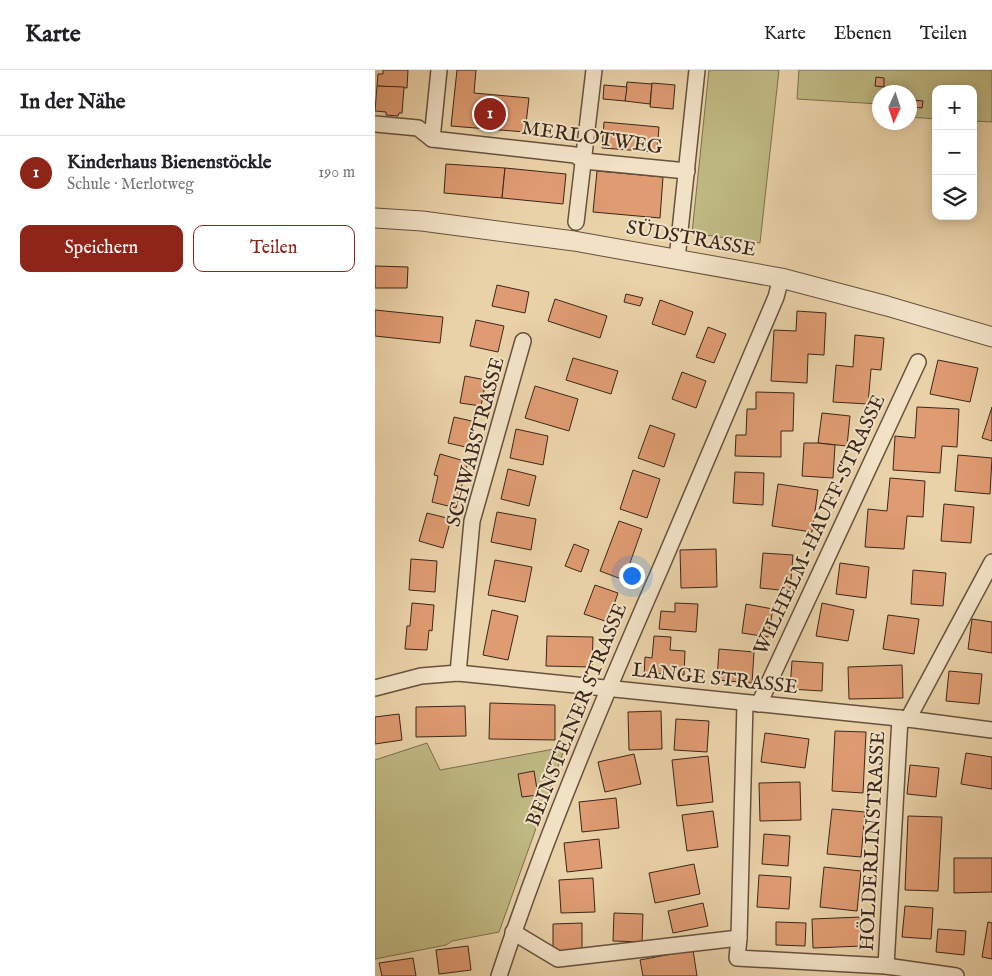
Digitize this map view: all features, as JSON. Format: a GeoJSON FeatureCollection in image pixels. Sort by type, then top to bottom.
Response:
{"type":"FeatureCollection","features":[{"type":"Feature","properties":{"kind":"street"},"geometry":{"type":"LineString","coordinates":[[432,139],[439,70]]}},
{"type":"Feature","properties":{"kind":"street"},"geometry":{"type":"LineString","coordinates":[[576,222],[585,161],[594,70]]}},
{"type":"Feature","properties":{"kind":"street"},"geometry":{"type":"LineString","coordinates":[[677,260],[697,70]]}},
{"type":"Feature","properties":{"kind":"street","name":"MERLOTWEG"},"geometry":{"type":"LineString","coordinates":[[375,124],[418,128],[432,139],[575,155],[585,161],[687,171]]}},
{"type":"Feature","properties":{"kind":"street","name":"SÜDSTRASSE"},"geometry":{"type":"LineString","coordinates":[[375,218],[422,221],[574,241],[781,278],[887,306],[992,337]]}},
{"type":"Feature","properties":{"kind":"street","name":"BEINSTEINER STRASSE"},"geometry":{"type":"LineString","coordinates":[[499,976],[513,932],[556,816],[608,688],[776,297],[781,278]]}},
{"type":"Feature","properties":{"kind":"street","name":"SCHWABSTRASSE"},"geometry":{"type":"LineString","coordinates":[[458,673],[472,521],[523,342]]}},
{"type":"Feature","properties":{"kind":"street","name":"WILHELM-HAUFF-STRASSE"},"geometry":{"type":"LineString","coordinates":[[886,966],[737,958],[752,704],[918,362]]}},
{"type":"Feature","properties":{"kind":"street","name":"HÖLDERLINSTRASSE"},"geometry":{"type":"LineString","coordinates":[[886,966],[904,719],[992,562]]}},
{"type":"Feature","properties":{"kind":"street","name":"LANGE STRASSE"},"geometry":{"type":"LineString","coordinates":[[375,688],[421,676],[458,673],[904,719],[992,730]]}},
{"type":"Feature","properties":{"kind":"street"},"geometry":{"type":"LineString","coordinates":[[513,932],[558,959],[739,938]]}},
{"type":"Feature","properties":{"kind":"street"},"geometry":{"type":"LineString","coordinates":[[886,966],[956,976]]}},
{"type":"Feature","properties":{"kind":"shaded area"},"geometry":{"type":"Polygon","coordinates":[[[709,70],[779,70],[760,243],[692,233],[709,70]]]}},
{"type":"Feature","properties":{"kind":"shaded area"},"geometry":{"type":"Polygon","coordinates":[[[799,70],[992,70],[992,122],[977,121],[977,85],[932,85],[932,119],[917,118],[917,85],[872,85],[872,104],[797,99],[799,70]]]}},
{"type":"Feature","properties":{"kind":"shaded area"},"geometry":{"type":"Polygon","coordinates":[[[427,743],[440,770],[565,747],[499,932],[375,959],[375,760],[427,743]]]}},
{"type":"Feature","properties":{"kind":"building"},"geometry":{"type":"Polygon","coordinates":[[[383,70],[408,70],[407,88],[377,86],[378,74],[383,74],[383,70]]]}},
{"type":"Feature","properties":{"kind":"building"},"geometry":{"type":"Polygon","coordinates":[[[457,70],[476,70],[474,93],[529,98],[525,132],[451,126],[457,70]]]}},
{"type":"Feature","properties":{"kind":"building"},"geometry":{"type":"Polygon","coordinates":[[[876,77],[884,78],[884,85],[875,85],[876,77]]]}},
{"type":"Feature","properties":{"kind":"building"},"geometry":{"type":"Polygon","coordinates":[[[627,82],[652,84],[650,104],[625,101],[627,82]]]}},
{"type":"Feature","properties":{"kind":"building"},"geometry":{"type":"Polygon","coordinates":[[[652,83],[675,85],[673,109],[650,107],[652,83]]]}},
{"type":"Feature","properties":{"kind":"building"},"geometry":{"type":"Polygon","coordinates":[[[604,85],[627,87],[625,101],[603,99],[604,85]]]}},
{"type":"Feature","properties":{"kind":"building"},"geometry":{"type":"Polygon","coordinates":[[[377,86],[404,87],[402,113],[399,113],[398,116],[386,115],[386,112],[375,111],[377,86]]]}},
{"type":"Feature","properties":{"kind":"building"},"geometry":{"type":"Polygon","coordinates":[[[917,100],[923,101],[922,108],[917,108],[917,100]]]}},
{"type":"Feature","properties":{"kind":"building"},"geometry":{"type":"Polygon","coordinates":[[[604,122],[659,127],[657,152],[602,148],[604,122]]]}},
{"type":"Feature","properties":{"kind":"building"},"geometry":{"type":"Polygon","coordinates":[[[446,164],[505,168],[502,198],[444,193],[446,164]]]}},
{"type":"Feature","properties":{"kind":"building"},"geometry":{"type":"Polygon","coordinates":[[[505,168],[566,174],[563,204],[502,198],[505,168]]]}},
{"type":"Feature","properties":{"kind":"building"},"geometry":{"type":"Polygon","coordinates":[[[597,171],[663,177],[660,218],[593,212],[597,171]]]}},
{"type":"Feature","properties":{"kind":"building"},"geometry":{"type":"Polygon","coordinates":[[[375,266],[408,267],[407,288],[375,288],[375,266]]]}},
{"type":"Feature","properties":{"kind":"building"},"geometry":{"type":"Polygon","coordinates":[[[497,285],[529,292],[525,313],[492,306],[497,285]]]}},
{"type":"Feature","properties":{"kind":"building"},"geometry":{"type":"Polygon","coordinates":[[[626,294],[643,298],[640,306],[624,302],[626,294]]]}},
{"type":"Feature","properties":{"kind":"building"},"geometry":{"type":"Polygon","coordinates":[[[555,299],[607,316],[600,338],[548,321],[555,299]]]}},
{"type":"Feature","properties":{"kind":"building"},"geometry":{"type":"Polygon","coordinates":[[[660,300],[693,312],[685,335],[652,324],[660,300]]]}},
{"type":"Feature","properties":{"kind":"building"},"geometry":{"type":"Polygon","coordinates":[[[375,310],[443,317],[440,343],[375,336],[375,310]]]}},
{"type":"Feature","properties":{"kind":"building"},"geometry":{"type":"Polygon","coordinates":[[[797,311],[826,313],[824,355],[808,354],[807,383],[771,381],[774,330],[796,331],[797,311]]]}},
{"type":"Feature","properties":{"kind":"building"},"geometry":{"type":"Polygon","coordinates":[[[476,320],[504,326],[498,352],[470,346],[476,320]]]}},
{"type":"Feature","properties":{"kind":"building"},"geometry":{"type":"Polygon","coordinates":[[[708,327],[726,334],[714,363],[696,357],[708,327]]]}},
{"type":"Feature","properties":{"kind":"building"},"geometry":{"type":"Polygon","coordinates":[[[855,335],[884,338],[881,370],[871,369],[868,404],[833,402],[836,365],[853,367],[855,335]]]}},
{"type":"Feature","properties":{"kind":"building"},"geometry":{"type":"Polygon","coordinates":[[[573,358],[618,371],[611,394],[566,380],[573,358]]]}},
{"type":"Feature","properties":{"kind":"building"},"geometry":{"type":"Polygon","coordinates":[[[938,360],[978,368],[970,402],[930,394],[938,360]]]}},
{"type":"Feature","properties":{"kind":"building"},"geometry":{"type":"Polygon","coordinates":[[[682,372],[706,381],[696,408],[672,399],[682,372]]]}},
{"type":"Feature","properties":{"kind":"building"},"geometry":{"type":"Polygon","coordinates":[[[465,376],[486,380],[481,406],[460,403],[465,376]]]}},
{"type":"Feature","properties":{"kind":"building"},"geometry":{"type":"Polygon","coordinates":[[[535,386],[578,399],[569,431],[525,418],[535,386]]]}},
{"type":"Feature","properties":{"kind":"building"},"geometry":{"type":"Polygon","coordinates":[[[756,392],[794,393],[793,431],[781,431],[781,457],[735,456],[736,435],[746,435],[747,409],[756,409],[756,392]]]}},
{"type":"Feature","properties":{"kind":"building"},"geometry":{"type":"Polygon","coordinates":[[[917,407],[959,409],[957,447],[942,446],[940,473],[893,470],[895,436],[915,438],[917,407]]]}},
{"type":"Feature","properties":{"kind":"building"},"geometry":{"type":"Polygon","coordinates":[[[992,407],[992,441],[982,438],[992,407]]]}},
{"type":"Feature","properties":{"kind":"building"},"geometry":{"type":"Polygon","coordinates":[[[822,413],[850,416],[847,446],[818,443],[822,413]]]}},
{"type":"Feature","properties":{"kind":"building"},"geometry":{"type":"Polygon","coordinates":[[[454,417],[476,422],[470,448],[448,443],[454,417]]]}},
{"type":"Feature","properties":{"kind":"building"},"geometry":{"type":"Polygon","coordinates":[[[650,425],[675,434],[664,467],[638,458],[650,425]]]}},
{"type":"Feature","properties":{"kind":"building"},"geometry":{"type":"Polygon","coordinates":[[[516,429],[548,436],[543,465],[510,458],[516,429]]]}},
{"type":"Feature","properties":{"kind":"building"},"geometry":{"type":"Polygon","coordinates":[[[804,443],[835,445],[833,478],[802,476],[804,443]]]}},
{"type":"Feature","properties":{"kind":"building"},"geometry":{"type":"Polygon","coordinates":[[[440,454],[468,462],[456,508],[432,502],[438,476],[434,475],[440,454]]]}},
{"type":"Feature","properties":{"kind":"building"},"geometry":{"type":"Polygon","coordinates":[[[958,455],[992,458],[990,494],[955,491],[958,455]]]}},
{"type":"Feature","properties":{"kind":"building"},"geometry":{"type":"Polygon","coordinates":[[[508,469],[536,476],[529,506],[501,499],[508,469]]]}},
{"type":"Feature","properties":{"kind":"building"},"geometry":{"type":"Polygon","coordinates":[[[633,470],[660,479],[647,518],[620,509],[633,470]]]}},
{"type":"Feature","properties":{"kind":"building"},"geometry":{"type":"Polygon","coordinates":[[[735,472],[764,473],[763,505],[733,503],[735,472]]]}},
{"type":"Feature","properties":{"kind":"building"},"geometry":{"type":"Polygon","coordinates":[[[890,478],[925,481],[923,517],[907,516],[904,549],[865,547],[868,509],[887,511],[890,478]]]}},
{"type":"Feature","properties":{"kind":"building"},"geometry":{"type":"Polygon","coordinates":[[[778,484],[818,490],[812,532],[772,526],[778,484]]]}},
{"type":"Feature","properties":{"kind":"building"},"geometry":{"type":"Polygon","coordinates":[[[944,504],[974,507],[971,543],[941,541],[944,504]]]}},
{"type":"Feature","properties":{"kind":"building"},"geometry":{"type":"Polygon","coordinates":[[[497,512],[536,519],[531,550],[491,542],[497,512]]]}},
{"type":"Feature","properties":{"kind":"building"},"geometry":{"type":"Polygon","coordinates":[[[427,513],[451,519],[443,548],[419,541],[427,513]]]}},
{"type":"Feature","properties":{"kind":"building"},"geometry":{"type":"Polygon","coordinates":[[[619,521],[642,529],[624,580],[600,571],[619,521]]]}},
{"type":"Feature","properties":{"kind":"building"},"geometry":{"type":"Polygon","coordinates":[[[574,544],[589,550],[581,572],[565,566],[574,544]]]}},
{"type":"Feature","properties":{"kind":"building"},"geometry":{"type":"Polygon","coordinates":[[[716,549],[717,587],[681,588],[680,550],[716,549]]]}},
{"type":"Feature","properties":{"kind":"building"},"geometry":{"type":"Polygon","coordinates":[[[763,553],[793,555],[790,591],[760,588],[763,553]]]}},
{"type":"Feature","properties":{"kind":"building"},"geometry":{"type":"Polygon","coordinates":[[[411,559],[437,561],[435,592],[409,590],[411,559]]]}},
{"type":"Feature","properties":{"kind":"building"},"geometry":{"type":"Polygon","coordinates":[[[495,560],[532,567],[525,602],[488,595],[495,560]]]}},
{"type":"Feature","properties":{"kind":"building"},"geometry":{"type":"Polygon","coordinates":[[[840,563],[869,567],[866,598],[836,594],[840,563]]]}},
{"type":"Feature","properties":{"kind":"building"},"geometry":{"type":"Polygon","coordinates":[[[913,570],[946,573],[943,606],[911,604],[913,570]]]}},
{"type":"Feature","properties":{"kind":"building"},"geometry":{"type":"Polygon","coordinates":[[[595,585],[618,593],[608,622],[584,614],[595,585]]]}},
{"type":"Feature","properties":{"kind":"building"},"geometry":{"type":"Polygon","coordinates":[[[412,603],[434,605],[432,631],[429,630],[427,650],[405,649],[412,603]]]}},
{"type":"Feature","properties":{"kind":"building"},"geometry":{"type":"Polygon","coordinates":[[[675,603],[698,604],[696,632],[659,629],[661,611],[675,612],[675,603]]]}},
{"type":"Feature","properties":{"kind":"building"},"geometry":{"type":"Polygon","coordinates":[[[822,603],[854,610],[848,641],[816,636],[822,603]]]}},
{"type":"Feature","properties":{"kind":"building"},"geometry":{"type":"Polygon","coordinates":[[[746,604],[773,609],[768,637],[742,633],[746,604]]]}},
{"type":"Feature","properties":{"kind":"building"},"geometry":{"type":"Polygon","coordinates":[[[492,610],[518,616],[508,660],[483,655],[492,610]]]}},
{"type":"Feature","properties":{"kind":"building"},"geometry":{"type":"Polygon","coordinates":[[[888,615],[919,619],[914,654],[883,649],[888,615]]]}},
{"type":"Feature","properties":{"kind":"building"},"geometry":{"type":"Polygon","coordinates":[[[972,619],[992,622],[992,653],[968,649],[972,619]]]}},
{"type":"Feature","properties":{"kind":"building"},"geometry":{"type":"Polygon","coordinates":[[[547,636],[593,637],[592,667],[546,666],[547,636]]]}},
{"type":"Feature","properties":{"kind":"building"},"geometry":{"type":"Polygon","coordinates":[[[654,636],[671,637],[670,650],[685,651],[684,675],[650,673],[650,679],[644,678],[645,657],[652,658],[654,636]]]}},
{"type":"Feature","properties":{"kind":"building"},"geometry":{"type":"Polygon","coordinates":[[[719,649],[754,652],[752,683],[717,680],[719,649]]]}},
{"type":"Feature","properties":{"kind":"building"},"geometry":{"type":"Polygon","coordinates":[[[792,661],[823,663],[822,691],[790,689],[792,661]]]}},
{"type":"Feature","properties":{"kind":"building"},"geometry":{"type":"Polygon","coordinates":[[[902,665],[903,698],[849,699],[848,667],[902,665]]]}},
{"type":"Feature","properties":{"kind":"building"},"geometry":{"type":"Polygon","coordinates":[[[949,671],[982,674],[979,704],[946,701],[949,671]]]}},
{"type":"Feature","properties":{"kind":"building"},"geometry":{"type":"Polygon","coordinates":[[[490,703],[555,705],[555,740],[489,739],[490,703]]]}},
{"type":"Feature","properties":{"kind":"building"},"geometry":{"type":"Polygon","coordinates":[[[465,706],[466,736],[416,737],[416,707],[465,706]]]}},
{"type":"Feature","properties":{"kind":"building"},"geometry":{"type":"Polygon","coordinates":[[[661,711],[662,749],[629,750],[628,712],[661,711]]]}},
{"type":"Feature","properties":{"kind":"building"},"geometry":{"type":"Polygon","coordinates":[[[399,714],[402,740],[375,744],[375,717],[399,714]]]}},
{"type":"Feature","properties":{"kind":"building"},"geometry":{"type":"Polygon","coordinates":[[[676,719],[709,721],[707,752],[674,750],[676,719]]]}},
{"type":"Feature","properties":{"kind":"building"},"geometry":{"type":"Polygon","coordinates":[[[835,731],[866,732],[863,793],[832,791],[835,731]]]}},
{"type":"Feature","properties":{"kind":"building"},"geometry":{"type":"Polygon","coordinates":[[[765,733],[809,739],[805,768],[761,762],[765,733]]]}},
{"type":"Feature","properties":{"kind":"building"},"geometry":{"type":"Polygon","coordinates":[[[966,753],[992,757],[992,789],[961,784],[966,753]]]}},
{"type":"Feature","properties":{"kind":"building"},"geometry":{"type":"Polygon","coordinates":[[[634,754],[641,784],[605,792],[598,762],[634,754]]]}},
{"type":"Feature","properties":{"kind":"building"},"geometry":{"type":"Polygon","coordinates":[[[708,756],[713,802],[677,806],[672,760],[708,756]]]}},
{"type":"Feature","properties":{"kind":"building"},"geometry":{"type":"Polygon","coordinates":[[[910,765],[939,768],[936,797],[907,794],[910,765]]]}},
{"type":"Feature","properties":{"kind":"building"},"geometry":{"type":"Polygon","coordinates":[[[534,771],[538,795],[522,797],[518,774],[534,771]]]}},
{"type":"Feature","properties":{"kind":"building"},"geometry":{"type":"Polygon","coordinates":[[[800,782],[801,820],[760,821],[759,783],[800,782]]]}},
{"type":"Feature","properties":{"kind":"building"},"geometry":{"type":"Polygon","coordinates":[[[616,798],[619,828],[582,832],[579,802],[616,798]]]}},
{"type":"Feature","properties":{"kind":"building"},"geometry":{"type":"Polygon","coordinates":[[[832,809],[865,812],[861,857],[827,854],[832,809]]]}},
{"type":"Feature","properties":{"kind":"building"},"geometry":{"type":"Polygon","coordinates":[[[713,811],[718,847],[687,851],[682,815],[713,811]]]}},
{"type":"Feature","properties":{"kind":"building"},"geometry":{"type":"Polygon","coordinates":[[[908,816],[942,817],[938,891],[905,890],[908,816]]]}},
{"type":"Feature","properties":{"kind":"building"},"geometry":{"type":"Polygon","coordinates":[[[764,834],[790,836],[788,866],[762,864],[764,834]]]}},
{"type":"Feature","properties":{"kind":"building"},"geometry":{"type":"Polygon","coordinates":[[[599,839],[602,868],[567,872],[564,843],[599,839]]]}},
{"type":"Feature","properties":{"kind":"building"},"geometry":{"type":"Polygon","coordinates":[[[954,858],[992,858],[992,892],[954,893],[954,858]]]}},
{"type":"Feature","properties":{"kind":"building"},"geometry":{"type":"Polygon","coordinates":[[[694,864],[700,894],[655,903],[649,873],[694,864]]]}},
{"type":"Feature","properties":{"kind":"building"},"geometry":{"type":"Polygon","coordinates":[[[824,867],[861,871],[857,911],[820,907],[824,867]]]}},
{"type":"Feature","properties":{"kind":"building"},"geometry":{"type":"Polygon","coordinates":[[[759,875],[791,877],[789,909],[757,907],[759,875]]]}},
{"type":"Feature","properties":{"kind":"building"},"geometry":{"type":"Polygon","coordinates":[[[593,878],[595,912],[561,913],[559,880],[593,878]]]}},
{"type":"Feature","properties":{"kind":"building"},"geometry":{"type":"Polygon","coordinates":[[[703,903],[708,926],[673,933],[668,911],[703,903]]]}},
{"type":"Feature","properties":{"kind":"building"},"geometry":{"type":"Polygon","coordinates":[[[905,906],[933,908],[931,939],[902,937],[905,906]]]}},
{"type":"Feature","properties":{"kind":"building"},"geometry":{"type":"Polygon","coordinates":[[[614,913],[643,914],[642,942],[613,941],[614,913]]]}},
{"type":"Feature","properties":{"kind":"building"},"geometry":{"type":"Polygon","coordinates":[[[861,917],[862,946],[813,948],[812,919],[861,917]]]}},
{"type":"Feature","properties":{"kind":"building"},"geometry":{"type":"Polygon","coordinates":[[[776,922],[806,923],[805,946],[776,945],[776,922]]]}},
{"type":"Feature","properties":{"kind":"building"},"geometry":{"type":"Polygon","coordinates":[[[988,922],[992,923],[992,959],[982,957],[988,922]]]}},
{"type":"Feature","properties":{"kind":"building"},"geometry":{"type":"Polygon","coordinates":[[[582,923],[582,953],[553,953],[553,924],[582,923]]]}},
{"type":"Feature","properties":{"kind":"building"},"geometry":{"type":"Polygon","coordinates":[[[938,929],[966,931],[964,955],[936,952],[938,929]]]}},
{"type":"Feature","properties":{"kind":"building"},"geometry":{"type":"Polygon","coordinates":[[[468,946],[471,970],[439,974],[436,950],[468,946]]]}},
{"type":"Feature","properties":{"kind":"building"},"geometry":{"type":"Polygon","coordinates":[[[693,950],[697,976],[643,976],[640,960],[693,950]]]}},
{"type":"Feature","properties":{"kind":"building"},"geometry":{"type":"Polygon","coordinates":[[[413,958],[416,976],[382,976],[379,963],[413,958]]]}},
{"type":"Feature","properties":{"kind":"place","name":"Kinderhaus Bienenstöckle"},"geometry":{"type":"Point","coordinates":[490,114]}}]}
